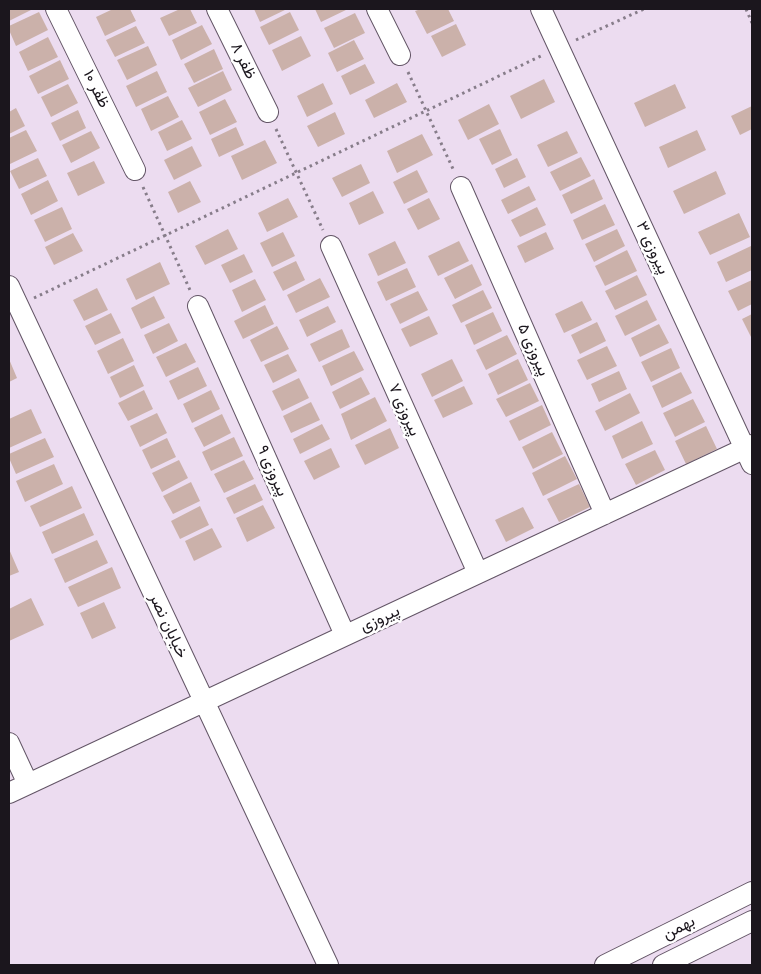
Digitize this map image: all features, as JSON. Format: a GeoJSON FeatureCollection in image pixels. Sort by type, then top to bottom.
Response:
{"type":"FeatureCollection","features":[{"type":"Feature","properties":{"kind":"street","name":"ظفر ۱۰"},"geometry":{"type":"LineString","coordinates":[[56,9],[135,170]]}},
{"type":"Feature","properties":{"kind":"street","name":"ظفر ۸"},"geometry":{"type":"LineString","coordinates":[[217,9],[268,112]]}},
{"type":"Feature","properties":{"kind":"street"},"geometry":{"type":"LineString","coordinates":[[377,9],[400,54]]}},
{"type":"Feature","properties":{"kind":"street","name":"پیروزی ۳"},"geometry":{"type":"LineString","coordinates":[[541,9],[750,452]]}},
{"type":"Feature","properties":{"kind":"street","name":"پیروزی ۵"},"geometry":{"type":"LineString","coordinates":[[461,187],[605,514]]}},
{"type":"Feature","properties":{"kind":"street","name":"پیروزی ۷"},"geometry":{"type":"LineString","coordinates":[[331,246],[478,573]]}},
{"type":"Feature","properties":{"kind":"street","name":"خیابان نصر"},"geometry":{"type":"LineString","coordinates":[[9,286],[328,965]]}},
{"type":"Feature","properties":{"kind":"street","name":"پیروزی ۹"},"geometry":{"type":"LineString","coordinates":[[198,306],[345,636]]}},
{"type":"Feature","properties":{"kind":"street","name":"پیروزی"},"geometry":{"type":"LineString","coordinates":[[9,793],[605,514],[750,452]]}},
{"type":"Feature","properties":{"kind":"street"},"geometry":{"type":"LineString","coordinates":[[9,743],[28,784]]}},
{"type":"Feature","properties":{"kind":"street","name":"بهمن"},"geometry":{"type":"LineString","coordinates":[[605,965],[752,892]]}},
{"type":"Feature","properties":{"kind":"street","name":"بهمن"},"geometry":{"type":"LineString","coordinates":[[663,965],[752,921]]}},
{"type":"Feature","properties":{"kind":"path"},"geometry":{"type":"LineString","coordinates":[[18,306],[644,9]]}},
{"type":"Feature","properties":{"kind":"path"},"geometry":{"type":"LineString","coordinates":[[746,9],[752,23]]}},
{"type":"Feature","properties":{"kind":"path"},"geometry":{"type":"LineString","coordinates":[[400,54],[461,187]]}},
{"type":"Feature","properties":{"kind":"path"},"geometry":{"type":"LineString","coordinates":[[268,112],[331,246]]}},
{"type":"Feature","properties":{"kind":"path"},"geometry":{"type":"LineString","coordinates":[[135,170],[198,306]]}},
{"type":"Feature","properties":{"kind":"building"},"geometry":{"type":"Polygon","coordinates":[[[9,9],[33,9],[9,21],[9,9]]]}},
{"type":"Feature","properties":{"kind":"building"},"geometry":{"type":"Polygon","coordinates":[[[113,9],[130,9],[136,21],[105,36],[96,17],[113,9]]]}},
{"type":"Feature","properties":{"kind":"building"},"geometry":{"type":"Polygon","coordinates":[[[180,9],[190,9],[197,23],[169,36],[160,18],[180,9]]]}},
{"type":"Feature","properties":{"kind":"building"},"geometry":{"type":"Polygon","coordinates":[[[254,9],[287,9],[260,22],[254,9]]]}},
{"type":"Feature","properties":{"kind":"building"},"geometry":{"type":"Polygon","coordinates":[[[315,9],[348,9],[321,22],[315,9]]]}},
{"type":"Feature","properties":{"kind":"building"},"geometry":{"type":"Polygon","coordinates":[[[421,9],[448,9],[454,21],[427,34],[415,11],[421,9]]]}},
{"type":"Feature","properties":{"kind":"building"},"geometry":{"type":"Polygon","coordinates":[[[39,12],[48,30],[16,46],[9,26],[39,12]]]}},
{"type":"Feature","properties":{"kind":"building"},"geometry":{"type":"Polygon","coordinates":[[[290,12],[299,30],[269,45],[260,27],[290,12]]]}},
{"type":"Feature","properties":{"kind":"building"},"geometry":{"type":"Polygon","coordinates":[[[355,13],[365,33],[334,48],[324,28],[355,13]]]}},
{"type":"Feature","properties":{"kind":"building"},"geometry":{"type":"Polygon","coordinates":[[[456,24],[466,45],[442,57],[431,36],[456,24]]]}},
{"type":"Feature","properties":{"kind":"building"},"geometry":{"type":"Polygon","coordinates":[[[202,25],[212,44],[181,60],[172,40],[202,25]]]}},
{"type":"Feature","properties":{"kind":"building"},"geometry":{"type":"Polygon","coordinates":[[[136,26],[145,43],[115,57],[106,40],[136,26]]]}},
{"type":"Feature","properties":{"kind":"building"},"geometry":{"type":"Polygon","coordinates":[[[301,36],[311,56],[282,71],[272,50],[301,36]]]}},
{"type":"Feature","properties":{"kind":"building"},"geometry":{"type":"Polygon","coordinates":[[[48,37],[58,57],[28,71],[19,52],[48,37]]]}},
{"type":"Feature","properties":{"kind":"building"},"geometry":{"type":"Polygon","coordinates":[[[354,40],[364,59],[337,72],[328,53],[354,40]]]}},
{"type":"Feature","properties":{"kind":"building"},"geometry":{"type":"Polygon","coordinates":[[[148,46],[157,65],[127,80],[117,60],[148,46]]]}},
{"type":"Feature","properties":{"kind":"building"},"geometry":{"type":"Polygon","coordinates":[[[214,49],[223,69],[194,83],[184,64],[214,49]]]}},
{"type":"Feature","properties":{"kind":"building"},"geometry":{"type":"Polygon","coordinates":[[[60,60],[69,79],[38,94],[29,76],[60,60]]]}},
{"type":"Feature","properties":{"kind":"building"},"geometry":{"type":"Polygon","coordinates":[[[365,64],[375,83],[350,95],[341,76],[365,64]]]}},
{"type":"Feature","properties":{"kind":"building"},"geometry":{"type":"Polygon","coordinates":[[[157,71],[167,92],[136,107],[126,86],[157,71]]]}},
{"type":"Feature","properties":{"kind":"building"},"geometry":{"type":"Polygon","coordinates":[[[223,71],[232,90],[198,107],[188,88],[223,71]]]}},
{"type":"Feature","properties":{"kind":"building"},"geometry":{"type":"Polygon","coordinates":[[[544,79],[555,102],[521,119],[510,96],[544,79]]]}},
{"type":"Feature","properties":{"kind":"building"},"geometry":{"type":"Polygon","coordinates":[[[323,83],[333,104],[307,117],[297,96],[323,83]]]}},
{"type":"Feature","properties":{"kind":"building"},"geometry":{"type":"Polygon","coordinates":[[[397,83],[407,102],[374,118],[365,100],[397,83]]]}},
{"type":"Feature","properties":{"kind":"building"},"geometry":{"type":"Polygon","coordinates":[[[68,84],[78,103],[51,117],[41,97],[68,84]]]}},
{"type":"Feature","properties":{"kind":"building"},"geometry":{"type":"Polygon","coordinates":[[[675,84],[686,108],[645,127],[634,103],[675,84]]]}},
{"type":"Feature","properties":{"kind":"building"},"geometry":{"type":"Polygon","coordinates":[[[168,96],[179,117],[151,131],[141,109],[168,96]]]}},
{"type":"Feature","properties":{"kind":"building"},"geometry":{"type":"Polygon","coordinates":[[[225,99],[237,122],[210,135],[199,112],[225,99]]]}},
{"type":"Feature","properties":{"kind":"building"},"geometry":{"type":"Polygon","coordinates":[[[489,104],[499,124],[468,140],[458,120],[489,104]]]}},
{"type":"Feature","properties":{"kind":"building"},"geometry":{"type":"Polygon","coordinates":[[[752,106],[752,129],[740,135],[731,116],[752,106]]]}},
{"type":"Feature","properties":{"kind":"building"},"geometry":{"type":"Polygon","coordinates":[[[16,108],[25,126],[9,134],[9,112],[16,108]]]}},
{"type":"Feature","properties":{"kind":"building"},"geometry":{"type":"Polygon","coordinates":[[[78,110],[86,128],[60,141],[51,123],[78,110]]]}},
{"type":"Feature","properties":{"kind":"building"},"geometry":{"type":"Polygon","coordinates":[[[335,112],[345,134],[318,147],[307,126],[335,112]]]}},
{"type":"Feature","properties":{"kind":"building"},"geometry":{"type":"Polygon","coordinates":[[[182,120],[192,139],[167,151],[158,132],[182,120]]]}},
{"type":"Feature","properties":{"kind":"building"},"geometry":{"type":"Polygon","coordinates":[[[236,127],[244,145],[219,157],[211,139],[236,127]]]}},
{"type":"Feature","properties":{"kind":"building"},"geometry":{"type":"Polygon","coordinates":[[[500,129],[512,155],[492,165],[479,139],[500,129]]]}},
{"type":"Feature","properties":{"kind":"building"},"geometry":{"type":"Polygon","coordinates":[[[26,130],[37,151],[10,164],[9,138],[26,130]]]}},
{"type":"Feature","properties":{"kind":"building"},"geometry":{"type":"Polygon","coordinates":[[[697,130],[706,150],[668,168],[659,147],[697,130]]]}},
{"type":"Feature","properties":{"kind":"building"},"geometry":{"type":"Polygon","coordinates":[[[91,131],[100,148],[71,163],[62,145],[91,131]]]}},
{"type":"Feature","properties":{"kind":"building"},"geometry":{"type":"Polygon","coordinates":[[[567,131],[578,153],[548,167],[537,145],[567,131]]]}},
{"type":"Feature","properties":{"kind":"building"},"geometry":{"type":"Polygon","coordinates":[[[422,134],[433,155],[397,173],[387,151],[422,134]]]}},
{"type":"Feature","properties":{"kind":"building"},"geometry":{"type":"Polygon","coordinates":[[[265,140],[277,163],[242,180],[231,156],[265,140]]]}},
{"type":"Feature","properties":{"kind":"building"},"geometry":{"type":"Polygon","coordinates":[[[192,146],[202,166],[174,180],[164,160],[192,146]]]}},
{"type":"Feature","properties":{"kind":"building"},"geometry":{"type":"Polygon","coordinates":[[[581,157],[591,176],[560,191],[550,172],[581,157]]]}},
{"type":"Feature","properties":{"kind":"building"},"geometry":{"type":"Polygon","coordinates":[[[38,158],[47,176],[19,189],[10,171],[38,158]]]}},
{"type":"Feature","properties":{"kind":"building"},"geometry":{"type":"Polygon","coordinates":[[[517,158],[526,177],[504,188],[495,169],[517,158]]]}},
{"type":"Feature","properties":{"kind":"building"},"geometry":{"type":"Polygon","coordinates":[[[94,161],[105,183],[78,196],[67,173],[94,161]]]}},
{"type":"Feature","properties":{"kind":"building"},"geometry":{"type":"Polygon","coordinates":[[[361,164],[370,183],[342,197],[332,178],[361,164]]]}},
{"type":"Feature","properties":{"kind":"building"},"geometry":{"type":"Polygon","coordinates":[[[417,170],[428,192],[404,204],[393,182],[417,170]]]}},
{"type":"Feature","properties":{"kind":"building"},"geometry":{"type":"Polygon","coordinates":[[[716,171],[726,194],[684,214],[673,191],[716,171]]]}},
{"type":"Feature","properties":{"kind":"building"},"geometry":{"type":"Polygon","coordinates":[[[594,179],[603,199],[571,214],[562,195],[594,179]]]}},
{"type":"Feature","properties":{"kind":"building"},"geometry":{"type":"Polygon","coordinates":[[[48,180],[58,201],[31,215],[21,194],[48,180]]]}},
{"type":"Feature","properties":{"kind":"building"},"geometry":{"type":"Polygon","coordinates":[[[190,181],[201,202],[178,213],[168,192],[190,181]]]}},
{"type":"Feature","properties":{"kind":"building"},"geometry":{"type":"Polygon","coordinates":[[[529,186],[536,200],[508,214],[501,200],[529,186]]]}},
{"type":"Feature","properties":{"kind":"building"},"geometry":{"type":"Polygon","coordinates":[[[373,191],[384,213],[359,225],[349,203],[373,191]]]}},
{"type":"Feature","properties":{"kind":"building"},"geometry":{"type":"Polygon","coordinates":[[[288,198],[298,217],[267,232],[258,213],[288,198]]]}},
{"type":"Feature","properties":{"kind":"building"},"geometry":{"type":"Polygon","coordinates":[[[429,198],[440,219],[418,230],[407,209],[429,198]]]}},
{"type":"Feature","properties":{"kind":"building"},"geometry":{"type":"Polygon","coordinates":[[[605,204],[615,225],[582,240],[573,220],[605,204]]]}},
{"type":"Feature","properties":{"kind":"building"},"geometry":{"type":"Polygon","coordinates":[[[62,207],[72,229],[45,242],[34,220],[62,207]]]}},
{"type":"Feature","properties":{"kind":"building"},"geometry":{"type":"Polygon","coordinates":[[[537,207],[546,225],[520,237],[511,220],[537,207]]]}},
{"type":"Feature","properties":{"kind":"building"},"geometry":{"type":"Polygon","coordinates":[[[739,213],[750,237],[710,255],[698,232],[739,213]]]}},
{"type":"Feature","properties":{"kind":"building"},"geometry":{"type":"Polygon","coordinates":[[[228,229],[238,249],[205,265],[195,246],[228,229]]]}},
{"type":"Feature","properties":{"kind":"building"},"geometry":{"type":"Polygon","coordinates":[[[617,229],[625,246],[594,262],[585,244],[617,229]]]}},
{"type":"Feature","properties":{"kind":"building"},"geometry":{"type":"Polygon","coordinates":[[[283,232],[295,256],[272,267],[260,243],[283,232]]]}},
{"type":"Feature","properties":{"kind":"building"},"geometry":{"type":"Polygon","coordinates":[[[546,232],[554,249],[525,263],[517,246],[546,232]]]}},
{"type":"Feature","properties":{"kind":"building"},"geometry":{"type":"Polygon","coordinates":[[[73,233],[83,251],[54,265],[45,247],[73,233]]]}},
{"type":"Feature","properties":{"kind":"building"},"geometry":{"type":"Polygon","coordinates":[[[395,241],[406,263],[378,276],[368,254],[395,241]]]}},
{"type":"Feature","properties":{"kind":"building"},"geometry":{"type":"Polygon","coordinates":[[[459,241],[469,261],[438,276],[428,256],[459,241]]]}},
{"type":"Feature","properties":{"kind":"building"},"geometry":{"type":"Polygon","coordinates":[[[751,246],[752,270],[726,282],[717,262],[751,246]]]}},
{"type":"Feature","properties":{"kind":"building"},"geometry":{"type":"Polygon","coordinates":[[[627,250],[637,271],[605,286],[595,266],[627,250]]]}},
{"type":"Feature","properties":{"kind":"building"},"geometry":{"type":"Polygon","coordinates":[[[244,254],[253,272],[230,283],[221,265],[244,254]]]}},
{"type":"Feature","properties":{"kind":"building"},"geometry":{"type":"Polygon","coordinates":[[[296,261],[305,280],[283,291],[273,272],[296,261]]]}},
{"type":"Feature","properties":{"kind":"building"},"geometry":{"type":"Polygon","coordinates":[[[160,262],[170,284],[136,300],[126,279],[160,262]]]}},
{"type":"Feature","properties":{"kind":"building"},"geometry":{"type":"Polygon","coordinates":[[[472,264],[482,285],[455,299],[444,278],[472,264]]]}},
{"type":"Feature","properties":{"kind":"building"},"geometry":{"type":"Polygon","coordinates":[[[407,268],[416,287],[386,301],[377,282],[407,268]]]}},
{"type":"Feature","properties":{"kind":"building"},"geometry":{"type":"Polygon","coordinates":[[[637,275],[647,295],[615,310],[605,291],[637,275]]]}},
{"type":"Feature","properties":{"kind":"building"},"geometry":{"type":"Polygon","coordinates":[[[320,278],[330,297],[296,313],[287,295],[320,278]]]}},
{"type":"Feature","properties":{"kind":"building"},"geometry":{"type":"Polygon","coordinates":[[[255,279],[266,300],[242,312],[232,290],[255,279]]]}},
{"type":"Feature","properties":{"kind":"building"},"geometry":{"type":"Polygon","coordinates":[[[752,280],[752,304],[738,311],[728,291],[752,280]]]}},
{"type":"Feature","properties":{"kind":"building"},"geometry":{"type":"Polygon","coordinates":[[[97,288],[108,310],[84,321],[73,300],[97,288]]]}},
{"type":"Feature","properties":{"kind":"building"},"geometry":{"type":"Polygon","coordinates":[[[483,290],[492,308],[461,323],[452,305],[483,290]]]}},
{"type":"Feature","properties":{"kind":"building"},"geometry":{"type":"Polygon","coordinates":[[[418,291],[428,310],[400,324],[390,304],[418,291]]]}},
{"type":"Feature","properties":{"kind":"building"},"geometry":{"type":"Polygon","coordinates":[[[154,296],[165,318],[141,329],[131,308],[154,296]]]}},
{"type":"Feature","properties":{"kind":"building"},"geometry":{"type":"Polygon","coordinates":[[[647,300],[657,320],[625,336],[615,316],[647,300]]]}},
{"type":"Feature","properties":{"kind":"building"},"geometry":{"type":"Polygon","coordinates":[[[582,301],[592,320],[564,333],[555,314],[582,301]]]}},
{"type":"Feature","properties":{"kind":"building"},"geometry":{"type":"Polygon","coordinates":[[[265,305],[274,324],[243,339],[234,321],[265,305]]]}},
{"type":"Feature","properties":{"kind":"building"},"geometry":{"type":"Polygon","coordinates":[[[328,306],[336,322],[307,337],[299,320],[328,306]]]}},
{"type":"Feature","properties":{"kind":"building"},"geometry":{"type":"Polygon","coordinates":[[[493,312],[502,331],[474,345],[465,325],[493,312]]]}},
{"type":"Feature","properties":{"kind":"building"},"geometry":{"type":"Polygon","coordinates":[[[111,313],[121,333],[95,345],[85,326],[111,313]]]}},
{"type":"Feature","properties":{"kind":"building"},"geometry":{"type":"Polygon","coordinates":[[[752,314],[752,339],[742,319],[752,314]]]}},
{"type":"Feature","properties":{"kind":"building"},"geometry":{"type":"Polygon","coordinates":[[[429,316],[438,334],[410,347],[401,329],[429,316]]]}},
{"type":"Feature","properties":{"kind":"building"},"geometry":{"type":"Polygon","coordinates":[[[597,322],[606,341],[580,354],[571,335],[597,322]]]}},
{"type":"Feature","properties":{"kind":"building"},"geometry":{"type":"Polygon","coordinates":[[[169,323],[178,341],[153,354],[144,335],[169,323]]]}},
{"type":"Feature","properties":{"kind":"building"},"geometry":{"type":"Polygon","coordinates":[[[659,324],[669,343],[640,357],[631,338],[659,324]]]}},
{"type":"Feature","properties":{"kind":"building"},"geometry":{"type":"Polygon","coordinates":[[[277,326],[289,349],[261,362],[250,340],[277,326]]]}},
{"type":"Feature","properties":{"kind":"building"},"geometry":{"type":"Polygon","coordinates":[[[342,329],[350,347],[319,362],[310,344],[342,329]]]}},
{"type":"Feature","properties":{"kind":"building"},"geometry":{"type":"Polygon","coordinates":[[[507,335],[517,354],[486,370],[476,350],[507,335]]]}},
{"type":"Feature","properties":{"kind":"building"},"geometry":{"type":"Polygon","coordinates":[[[123,338],[134,361],[108,374],[97,351],[123,338]]]}},
{"type":"Feature","properties":{"kind":"building"},"geometry":{"type":"Polygon","coordinates":[[[186,343],[196,362],[166,377],[156,357],[186,343]]]}},
{"type":"Feature","properties":{"kind":"building"},"geometry":{"type":"Polygon","coordinates":[[[607,346],[617,366],[587,380],[577,360],[607,346]]]}},
{"type":"Feature","properties":{"kind":"building"},"geometry":{"type":"Polygon","coordinates":[[[671,348],[680,368],[651,382],[641,362],[671,348]]]}},
{"type":"Feature","properties":{"kind":"building"},"geometry":{"type":"Polygon","coordinates":[[[354,351],[364,370],[331,386],[322,366],[354,351]]]}},
{"type":"Feature","properties":{"kind":"building"},"geometry":{"type":"Polygon","coordinates":[[[288,354],[297,371],[273,383],[264,365],[288,354]]]}},
{"type":"Feature","properties":{"kind":"building"},"geometry":{"type":"Polygon","coordinates":[[[9,359],[17,378],[9,382],[9,359]]]}},
{"type":"Feature","properties":{"kind":"building"},"geometry":{"type":"Polygon","coordinates":[[[452,359],[463,381],[432,397],[421,374],[452,359]]]}},
{"type":"Feature","properties":{"kind":"building"},"geometry":{"type":"Polygon","coordinates":[[[518,359],[528,380],[498,395],[488,374],[518,359]]]}},
{"type":"Feature","properties":{"kind":"building"},"geometry":{"type":"Polygon","coordinates":[[[134,365],[144,386],[120,398],[110,377],[134,365]]]}},
{"type":"Feature","properties":{"kind":"building"},"geometry":{"type":"Polygon","coordinates":[[[198,367],[207,386],[178,400],[169,381],[198,367]]]}},
{"type":"Feature","properties":{"kind":"building"},"geometry":{"type":"Polygon","coordinates":[[[619,371],[627,389],[599,402],[591,384],[619,371]]]}},
{"type":"Feature","properties":{"kind":"building"},"geometry":{"type":"Polygon","coordinates":[[[681,372],[692,393],[662,408],[652,386],[681,372]]]}},
{"type":"Feature","properties":{"kind":"building"},"geometry":{"type":"Polygon","coordinates":[[[361,377],[370,394],[340,409],[332,392],[361,377]]]}},
{"type":"Feature","properties":{"kind":"building"},"geometry":{"type":"Polygon","coordinates":[[[299,378],[309,398],[282,411],[272,391],[299,378]]]}},
{"type":"Feature","properties":{"kind":"building"},"geometry":{"type":"Polygon","coordinates":[[[530,383],[539,401],[506,417],[496,399],[530,383]]]}},
{"type":"Feature","properties":{"kind":"building"},"geometry":{"type":"Polygon","coordinates":[[[464,386],[473,404],[443,418],[434,400],[464,386]]]}},
{"type":"Feature","properties":{"kind":"building"},"geometry":{"type":"Polygon","coordinates":[[[144,390],[153,409],[128,421],[118,403],[144,390]]]}},
{"type":"Feature","properties":{"kind":"building"},"geometry":{"type":"Polygon","coordinates":[[[211,390],[220,409],[192,423],[183,404],[211,390]]]}},
{"type":"Feature","properties":{"kind":"building"},"geometry":{"type":"Polygon","coordinates":[[[630,393],[640,413],[605,431],[595,411],[630,393]]]}},
{"type":"Feature","properties":{"kind":"building"},"geometry":{"type":"Polygon","coordinates":[[[375,397],[387,421],[351,440],[341,414],[375,397]]]}},
{"type":"Feature","properties":{"kind":"building"},"geometry":{"type":"Polygon","coordinates":[[[693,399],[705,422],[675,437],[663,413],[693,399]]]}},
{"type":"Feature","properties":{"kind":"building"},"geometry":{"type":"Polygon","coordinates":[[[311,402],[320,420],[291,433],[283,416],[311,402]]]}},
{"type":"Feature","properties":{"kind":"building"},"geometry":{"type":"Polygon","coordinates":[[[542,405],[551,425],[519,441],[509,421],[542,405]]]}},
{"type":"Feature","properties":{"kind":"building"},"geometry":{"type":"Polygon","coordinates":[[[31,409],[42,433],[9,448],[9,419],[31,409]]]}},
{"type":"Feature","properties":{"kind":"building"},"geometry":{"type":"Polygon","coordinates":[[[157,413],[167,433],[140,447],[130,426],[157,413]]]}},
{"type":"Feature","properties":{"kind":"building"},"geometry":{"type":"Polygon","coordinates":[[[222,414],[231,433],[204,447],[194,428],[222,414]]]}},
{"type":"Feature","properties":{"kind":"building"},"geometry":{"type":"Polygon","coordinates":[[[642,421],[653,444],[622,459],[612,436],[642,421]]]}},
{"type":"Feature","properties":{"kind":"building"},"geometry":{"type":"Polygon","coordinates":[[[322,424],[330,439],[300,454],[293,439],[322,424]]]}},
{"type":"Feature","properties":{"kind":"building"},"geometry":{"type":"Polygon","coordinates":[[[706,426],[717,449],[686,464],[675,441],[706,426]]]}},
{"type":"Feature","properties":{"kind":"building"},"geometry":{"type":"Polygon","coordinates":[[[390,428],[399,448],[365,465],[355,445],[390,428]]]}},
{"type":"Feature","properties":{"kind":"building"},"geometry":{"type":"Polygon","coordinates":[[[552,432],[563,454],[533,469],[522,447],[552,432]]]}},
{"type":"Feature","properties":{"kind":"building"},"geometry":{"type":"Polygon","coordinates":[[[234,437],[243,456],[211,471],[202,452],[234,437]]]}},
{"type":"Feature","properties":{"kind":"building"},"geometry":{"type":"Polygon","coordinates":[[[45,438],[54,457],[16,474],[9,454],[45,438]]]}},
{"type":"Feature","properties":{"kind":"building"},"geometry":{"type":"Polygon","coordinates":[[[167,438],[176,457],[151,469],[142,450],[167,438]]]}},
{"type":"Feature","properties":{"kind":"building"},"geometry":{"type":"Polygon","coordinates":[[[331,448],[340,467],[314,480],[304,461],[331,448]]]}},
{"type":"Feature","properties":{"kind":"building"},"geometry":{"type":"Polygon","coordinates":[[[655,450],[665,470],[636,485],[625,464],[655,450]]]}},
{"type":"Feature","properties":{"kind":"building"},"geometry":{"type":"Polygon","coordinates":[[[565,456],[577,479],[543,496],[532,473],[565,456]]]}},
{"type":"Feature","properties":{"kind":"building"},"geometry":{"type":"Polygon","coordinates":[[[179,460],[188,478],[162,492],[152,473],[179,460]]]}},
{"type":"Feature","properties":{"kind":"building"},"geometry":{"type":"Polygon","coordinates":[[[244,460],[254,479],[224,493],[214,474],[244,460]]]}},
{"type":"Feature","properties":{"kind":"building"},"geometry":{"type":"Polygon","coordinates":[[[54,464],[63,484],[25,502],[16,481],[54,464]]]}},
{"type":"Feature","properties":{"kind":"building"},"geometry":{"type":"Polygon","coordinates":[[[191,482],[200,501],[173,514],[163,496],[191,482]]]}},
{"type":"Feature","properties":{"kind":"building"},"geometry":{"type":"Polygon","coordinates":[[[255,484],[263,500],[234,514],[226,498],[255,484]]]}},
{"type":"Feature","properties":{"kind":"building"},"geometry":{"type":"Polygon","coordinates":[[[579,484],[590,507],[559,522],[547,499],[579,484]]]}},
{"type":"Feature","properties":{"kind":"building"},"geometry":{"type":"Polygon","coordinates":[[[72,486],[82,508],[40,527],[30,506],[72,486]]]}},
{"type":"Feature","properties":{"kind":"building"},"geometry":{"type":"Polygon","coordinates":[[[263,505],[275,528],[247,542],[236,518],[263,505]]]}},
{"type":"Feature","properties":{"kind":"building"},"geometry":{"type":"Polygon","coordinates":[[[200,506],[209,525],[180,539],[171,521],[200,506]]]}},
{"type":"Feature","properties":{"kind":"building"},"geometry":{"type":"Polygon","coordinates":[[[523,507],[534,528],[506,542],[495,520],[523,507]]]}},
{"type":"Feature","properties":{"kind":"building"},"geometry":{"type":"Polygon","coordinates":[[[84,513],[94,535],[52,554],[42,532],[84,513]]]}},
{"type":"Feature","properties":{"kind":"building"},"geometry":{"type":"Polygon","coordinates":[[[212,528],[222,547],[194,561],[185,541],[212,528]]]}},
{"type":"Feature","properties":{"kind":"building"},"geometry":{"type":"Polygon","coordinates":[[[97,540],[108,563],[65,583],[54,559],[97,540]]]}},
{"type":"Feature","properties":{"kind":"building"},"geometry":{"type":"Polygon","coordinates":[[[9,549],[19,572],[9,576],[9,549]]]}},
{"type":"Feature","properties":{"kind":"building"},"geometry":{"type":"Polygon","coordinates":[[[112,567],[121,588],[78,607],[68,587],[112,567]]]}},
{"type":"Feature","properties":{"kind":"building"},"geometry":{"type":"Polygon","coordinates":[[[31,598],[44,625],[9,641],[9,609],[31,598]]]}},
{"type":"Feature","properties":{"kind":"building"},"geometry":{"type":"Polygon","coordinates":[[[104,602],[116,628],[92,639],[80,613],[104,602]]]}}]}
